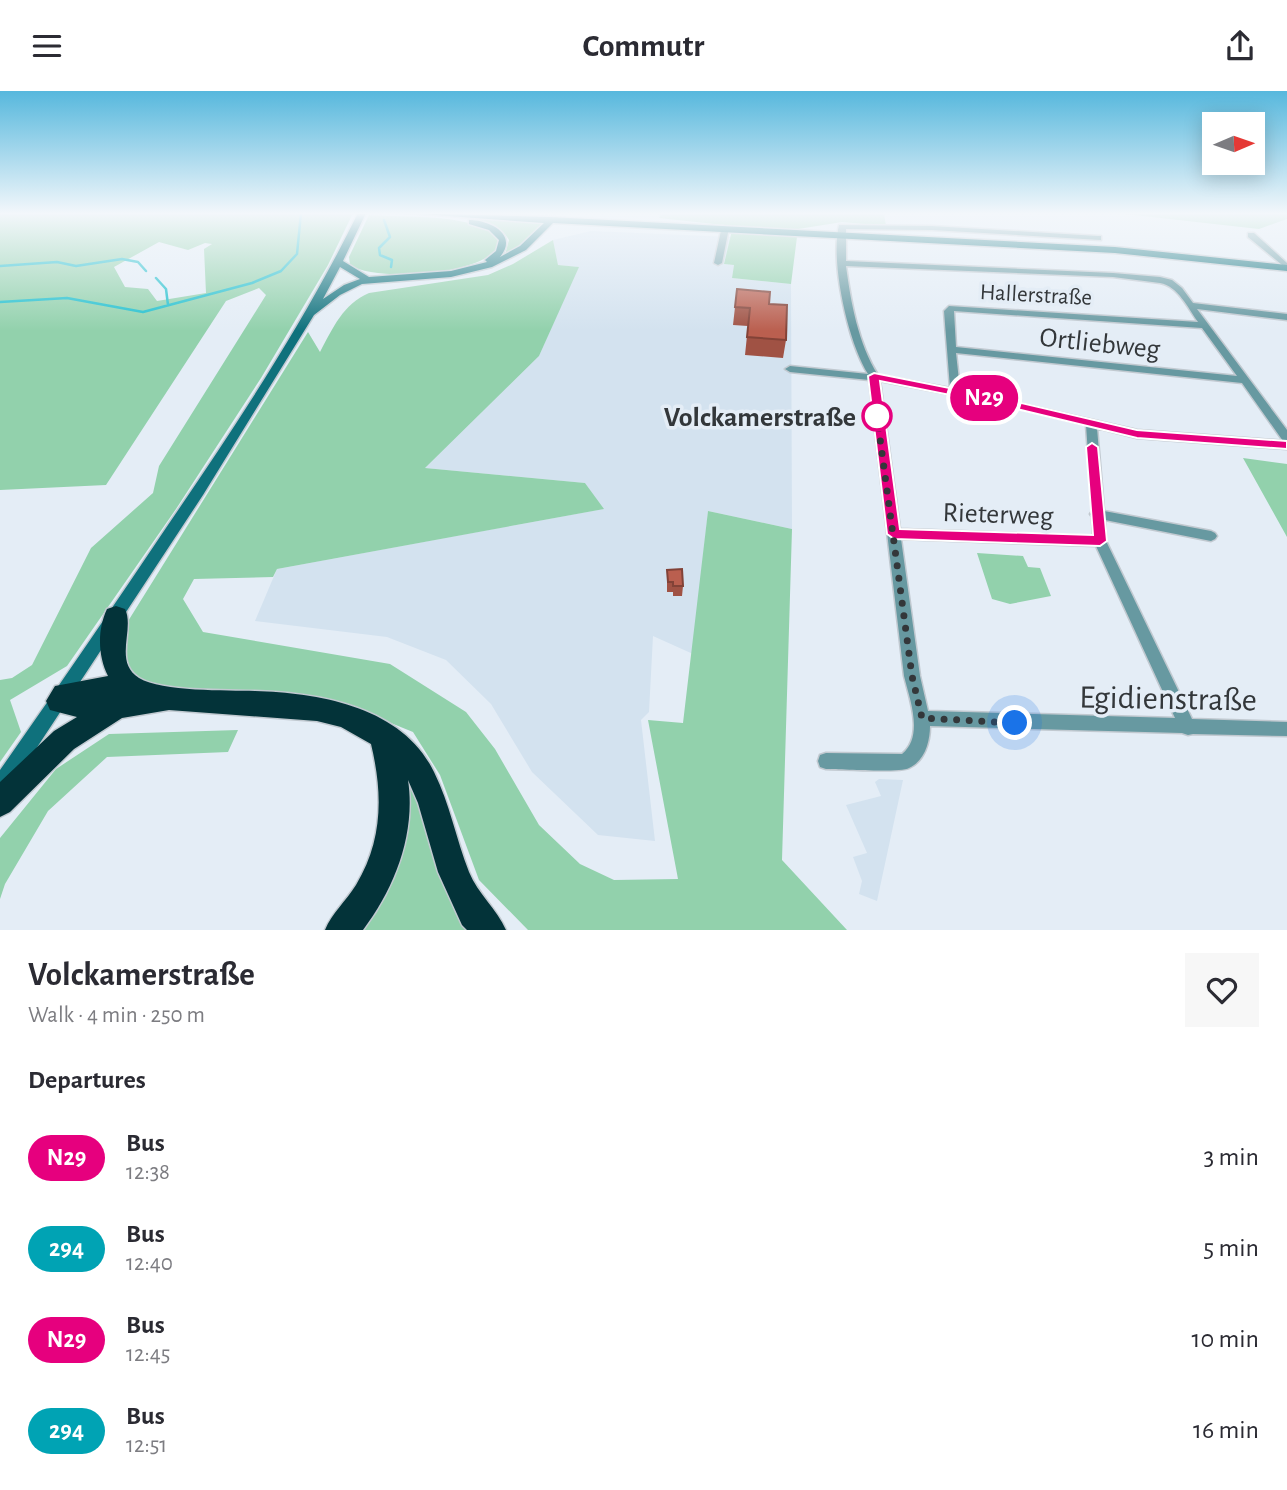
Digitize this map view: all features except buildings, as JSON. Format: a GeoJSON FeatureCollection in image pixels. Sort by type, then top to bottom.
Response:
{"type":"FeatureCollection","features":[{"type":"Feature","properties":{"kind":"highway"},"geometry":{"type":"LineString","coordinates":[[116,616],[111,657],[123,698]]}},
{"type":"Feature","properties":{"kind":"highway"},"geometry":{"type":"LineString","coordinates":[[62,697],[83,708],[123,698],[329,709],[382,734],[412,761],[426,792],[460,888],[489,930]]}},
{"type":"Feature","properties":{"kind":"highway"},"geometry":{"type":"LineString","coordinates":[[0,802],[64,740],[123,698]]}},
{"type":"Feature","properties":{"kind":"highway"},"geometry":{"type":"LineString","coordinates":[[342,930],[356,915],[381,871],[394,830],[395,787],[382,734]]}},
{"type":"Feature","properties":{"kind":"main road"},"geometry":{"type":"LineString","coordinates":[[0,786],[230,442],[343,252]]}},
{"type":"Feature","properties":{"kind":"main road"},"geometry":{"type":"LineString","coordinates":[[473,269],[499,252]]}},
{"type":"Feature","properties":{"kind":"main road"},"geometry":{"type":"LineString","coordinates":[[328,279],[438,276],[473,269],[516,252]]}},
{"type":"Feature","properties":{"kind":"main road"},"geometry":{"type":"LineString","coordinates":[[1136,252],[1287,268]]}},
{"type":"Feature","properties":{"kind":"main road"},"geometry":{"type":"LineString","coordinates":[[338,261],[363,279]]}},
{"type":"Feature","properties":{"kind":"main road"},"geometry":{"type":"LineString","coordinates":[[301,326],[332,296],[363,279]]}},
{"type":"Feature","properties":{"kind":"street"},"geometry":{"type":"LineString","coordinates":[[718,263],[720,252]]}},
{"type":"Feature","properties":{"kind":"street"},"geometry":{"type":"LineString","coordinates":[[826,761],[905,762],[915,756],[920,746],[922,718],[912,676],[874,376],[866,366],[845,296],[842,252]]}},
{"type":"Feature","properties":{"kind":"street"},"geometry":{"type":"LineString","coordinates":[[1270,252],[1287,268]]}},
{"type":"Feature","properties":{"kind":"street"},"geometry":{"type":"LineString","coordinates":[[843,263],[1113,275],[1160,280],[1177,286],[1287,438]]}},
{"type":"Feature","properties":{"kind":"street"},"geometry":{"type":"LineString","coordinates":[[1190,305],[1287,317]]}},
{"type":"Feature","properties":{"kind":"street","name":"Hallerstraße"},"geometry":{"type":"LineString","coordinates":[[955,392],[948,311],[953,308],[1203,325]]}},
{"type":"Feature","properties":{"kind":"street","name":"Ortliebweg"},"geometry":{"type":"LineString","coordinates":[[953,350],[1243,380]]}},
{"type":"Feature","properties":{"kind":"street"},"geometry":{"type":"LineString","coordinates":[[790,369],[874,376],[955,392],[1091,425],[1161,437],[1287,445]]}},
{"type":"Feature","properties":{"kind":"street"},"geometry":{"type":"LineString","coordinates":[[1271,417],[1287,418]]}},
{"type":"Feature","properties":{"kind":"street"},"geometry":{"type":"LineString","coordinates":[[1091,425],[1100,541],[1188,728]]}},
{"type":"Feature","properties":{"kind":"street"},"geometry":{"type":"LineString","coordinates":[[1096,514],[1211,537]]}},
{"type":"Feature","properties":{"kind":"street","name":"Rieterweg"},"geometry":{"type":"LineString","coordinates":[[894,534],[1100,541]]}},
{"type":"Feature","properties":{"kind":"street","name":"Egidienstraße"},"geometry":{"type":"LineString","coordinates":[[922,718],[1287,729]]}},
{"type":"Feature","properties":{"kind":"shaded area"},"geometry":{"type":"Polygon","coordinates":[[[555,252],[727,252],[724,264],[734,265],[732,278],[791,284],[792,529],[708,511],[693,654],[653,636],[649,712],[641,720],[655,841],[598,835],[532,772],[491,704],[446,660],[387,637],[255,621],[277,569],[603,509],[585,483],[425,468],[539,356],[578,267],[558,265],[555,252]]]}},
{"type":"Feature","properties":{"kind":"shaded area"},"geometry":{"type":"Polygon","coordinates":[[[879,779],[903,780],[877,901],[859,894],[862,881],[853,857],[867,853],[846,805],[881,796],[875,782],[879,779]]]}},
{"type":"Feature","properties":{"kind":"green space"},"geometry":{"type":"Polygon","coordinates":[[[0,252],[141,252],[114,267],[125,287],[148,289],[157,301],[206,293],[204,252],[334,252],[261,378],[176,509],[67,666],[10,700],[21,732],[0,762],[0,680],[12,678],[32,665],[91,548],[153,493],[159,466],[266,295],[259,288],[226,301],[106,485],[0,490],[0,252]]]}},
{"type":"Feature","properties":{"kind":"green space"},"geometry":{"type":"Polygon","coordinates":[[[351,252],[493,252],[472,264],[451,270],[404,274],[363,270],[350,265],[351,252]]]}},
{"type":"Feature","properties":{"kind":"green space"},"geometry":{"type":"Polygon","coordinates":[[[533,252],[555,252],[558,265],[579,267],[539,356],[425,468],[585,483],[604,509],[277,569],[273,577],[194,579],[183,599],[203,632],[390,664],[466,712],[495,749],[539,825],[580,864],[614,880],[678,879],[648,720],[683,723],[708,511],[792,529],[782,860],[847,930],[528,930],[479,880],[440,775],[413,732],[334,700],[164,689],[125,674],[125,626],[308,332],[320,352],[345,310],[369,293],[488,275],[533,252]]]}},
{"type":"Feature","properties":{"kind":"green space"},"geometry":{"type":"Polygon","coordinates":[[[727,252],[795,252],[791,284],[732,278],[734,265],[724,264],[727,252]]]}},
{"type":"Feature","properties":{"kind":"green space"},"geometry":{"type":"Polygon","coordinates":[[[1243,458],[1287,464],[1287,537],[1243,458]]]}},
{"type":"Feature","properties":{"kind":"green space"},"geometry":{"type":"Polygon","coordinates":[[[977,553],[1023,556],[1028,567],[1040,568],[1051,596],[1010,604],[992,599],[977,553]]]}},
{"type":"Feature","properties":{"kind":"green space"},"geometry":{"type":"Polygon","coordinates":[[[238,730],[228,752],[107,757],[48,811],[5,884],[0,899],[0,838],[56,769],[109,734],[238,730]]]}},
{"type":"Feature","properties":{"kind":"green space"},"geometry":{"type":"Polygon","coordinates":[[[405,765],[476,930],[355,930],[405,765]]]}},
{"type":"Feature","properties":{"kind":"waterway"},"geometry":{"type":"LineString","coordinates":[[0,302],[67,298],[143,312],[252,283],[281,271],[297,252]]}},
{"type":"Feature","properties":{"kind":"waterway"},"geometry":{"type":"LineString","coordinates":[[380,252],[380,255],[392,260],[391,267]]}},
{"type":"Feature","properties":{"kind":"waterway"},"geometry":{"type":"LineString","coordinates":[[0,266],[57,262],[76,266],[122,259],[138,262],[146,271]]}},
{"type":"Feature","properties":{"kind":"waterway"},"geometry":{"type":"LineString","coordinates":[[156,278],[166,289],[168,305]]}},
{"type":"Feature","properties":{"kind":"bus line","name":"N29"},"geometry":{"type":"LineString","coordinates":[[1092,447],[1100,541],[894,534],[874,376],[1000,401],[1137,434],[1287,445]]}},
{"type":"Feature","properties":{"kind":"place","name":"Volckamerstraße"},"geometry":{"type":"Point","coordinates":[877,416]}},
{"type":"Feature","properties":{"kind":"route"},"geometry":{"type":"LineString","coordinates":[[877,416],[912,676],[922,718],[1015,723]]}}]}
